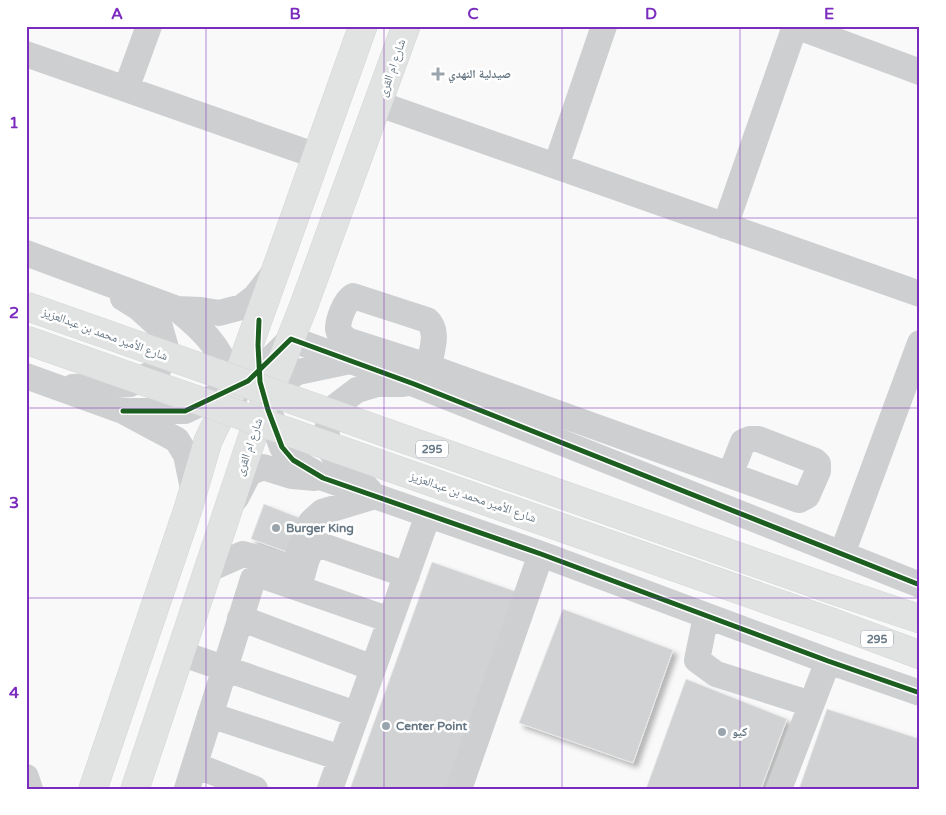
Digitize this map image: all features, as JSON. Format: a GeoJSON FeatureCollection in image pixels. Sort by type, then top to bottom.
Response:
{"type":"FeatureCollection","features":[{"type":"Feature","properties":{"kind":"main road","name":"شارع ام القرى"},"geometry":{"type":"LineString","coordinates":[[138,788],[247,450],[256,390],[259,320],[363,26]]}},
{"type":"Feature","properties":{"kind":"main road","name":"شارع ام القرى"},"geometry":{"type":"LineString","coordinates":[[93,789],[188,509],[208,441],[256,390],[291,339],[379,104],[406,26]]}},
{"type":"Feature","properties":{"kind":"main road","name":"شارع الأمير محمد بن عبدالعزيز"},"geometry":{"type":"LineString","coordinates":[[26,306],[920,619]]}},
{"type":"Feature","properties":{"kind":"main road","name":"شارع الأمير محمد بن عبدالعزيز"},"geometry":{"type":"LineString","coordinates":[[26,340],[834,623],[920,655]]}},
{"type":"Feature","properties":{"kind":"street"},"geometry":{"type":"LineString","coordinates":[[126,89],[148,26]]}},
{"type":"Feature","properties":{"kind":"street"},"geometry":{"type":"LineString","coordinates":[[556,166],[604,26]]}},
{"type":"Feature","properties":{"kind":"street"},"geometry":{"type":"LineString","coordinates":[[724,226],[795,26],[920,72]]}},
{"type":"Feature","properties":{"kind":"street"},"geometry":{"type":"LineString","coordinates":[[26,54],[317,156]]}},
{"type":"Feature","properties":{"kind":"street"},"geometry":{"type":"LineString","coordinates":[[379,104],[920,294]]}},
{"type":"Feature","properties":{"kind":"street"},"geometry":{"type":"LineString","coordinates":[[26,253],[177,309],[198,325],[213,341],[230,373],[256,390],[282,447],[294,460],[323,478],[541,554],[828,661],[920,693]]}},
{"type":"Feature","properties":{"kind":"street"},"geometry":{"type":"LineString","coordinates":[[177,309],[219,313],[242,307],[255,297],[278,267]]}},
{"type":"Feature","properties":{"kind":"street"},"geometry":{"type":"LineString","coordinates":[[60,388],[130,384],[156,371],[165,358],[166,348],[160,327],[139,308],[92,276]]}},
{"type":"Feature","properties":{"kind":"street"},"geometry":{"type":"LineString","coordinates":[[291,339],[350,361],[415,373],[720,471],[726,508]]}},
{"type":"Feature","properties":{"kind":"street"},"geometry":{"type":"LineString","coordinates":[[842,554],[920,343]]}},
{"type":"Feature","properties":{"kind":"street"},"geometry":{"type":"LineString","coordinates":[[123,411],[185,411],[256,390],[298,372],[350,361]]}},
{"type":"Feature","properties":{"kind":"street"},"geometry":{"type":"LineString","coordinates":[[376,496],[344,467],[332,453],[326,432],[336,406],[357,390],[415,373],[726,508],[920,585]]}},
{"type":"Feature","properties":{"kind":"street"},"geometry":{"type":"LineString","coordinates":[[26,376],[123,411],[177,440],[186,455],[193,488],[188,509]]}},
{"type":"Feature","properties":{"kind":"street"},"geometry":{"type":"LineString","coordinates":[[224,520],[250,473],[263,467],[292,476],[323,478]]}},
{"type":"Feature","properties":{"kind":"street"},"geometry":{"type":"LineString","coordinates":[[208,570],[243,554],[289,567],[293,566],[311,522],[322,512],[376,496]]}},
{"type":"Feature","properties":{"kind":"street"},"geometry":{"type":"LineString","coordinates":[[330,789],[428,515]]}},
{"type":"Feature","properties":{"kind":"street"},"geometry":{"type":"LineString","coordinates":[[298,588],[309,554],[313,548],[320,545],[406,575]]}},
{"type":"Feature","properties":{"kind":"street"},"geometry":{"type":"LineString","coordinates":[[459,789],[541,554]]}},
{"type":"Feature","properties":{"kind":"street"},"geometry":{"type":"LineString","coordinates":[[255,789],[191,777],[251,583],[257,577],[262,576],[390,620]]}},
{"type":"Feature","properties":{"kind":"street"},"geometry":{"type":"LineString","coordinates":[[706,616],[697,660],[716,674],[811,704]]}},
{"type":"Feature","properties":{"kind":"street"},"geometry":{"type":"LineString","coordinates":[[240,618],[373,668]]}},
{"type":"Feature","properties":{"kind":"street"},"geometry":{"type":"LineString","coordinates":[[180,653],[356,714]]}},
{"type":"Feature","properties":{"kind":"street"},"geometry":{"type":"LineString","coordinates":[[779,789],[828,661]]}},
{"type":"Feature","properties":{"kind":"street"},"geometry":{"type":"LineString","coordinates":[[210,715],[341,758]]}},
{"type":"Feature","properties":{"kind":"street"},"geometry":{"type":"LineString","coordinates":[[26,776],[30,789]]}},
{"type":"Feature","properties":{"kind":"building","name":"Burger King"},"geometry":{"type":"Polygon","coordinates":[[[264,504],[300,518],[287,552],[251,539],[264,504]]]}},
{"type":"Feature","properties":{"kind":"building"},"geometry":{"type":"Polygon","coordinates":[[[432,562],[520,593],[450,789],[350,789],[432,562]]]}},
{"type":"Feature","properties":{"kind":"building"},"geometry":{"type":"Polygon","coordinates":[[[563,609],[673,650],[633,763],[519,723],[563,609]]]}},
{"type":"Feature","properties":{"kind":"building"},"geometry":{"type":"Polygon","coordinates":[[[686,679],[787,719],[761,789],[646,789],[686,679]]]}},
{"type":"Feature","properties":{"kind":"building"},"geometry":{"type":"Polygon","coordinates":[[[827,709],[920,739],[920,781],[917,789],[799,789],[827,709]]]}},
{"type":"Feature","properties":{"kind":"cycle path"},"geometry":{"type":"LineString","coordinates":[[259,320],[260,382],[282,447],[293,460],[323,478],[541,554],[828,661],[920,693]]}},
{"type":"Feature","properties":{"kind":"cycle path"},"geometry":{"type":"LineString","coordinates":[[123,411],[185,411],[248,381],[291,339],[414,384],[920,585]]}},
{"type":"Feature","properties":{"kind":"place","name":"صيدلية النهدي"},"geometry":{"type":"Point","coordinates":[438,74]}},
{"type":"Feature","properties":{"kind":"place","name":"Burger King"},"geometry":{"type":"Point","coordinates":[276,528]}},
{"type":"Feature","properties":{"kind":"place","name":"Center Point"},"geometry":{"type":"Point","coordinates":[386,726]}},
{"type":"Feature","properties":{"kind":"place","name":"كيو"},"geometry":{"type":"Point","coordinates":[722,732]}}]}
